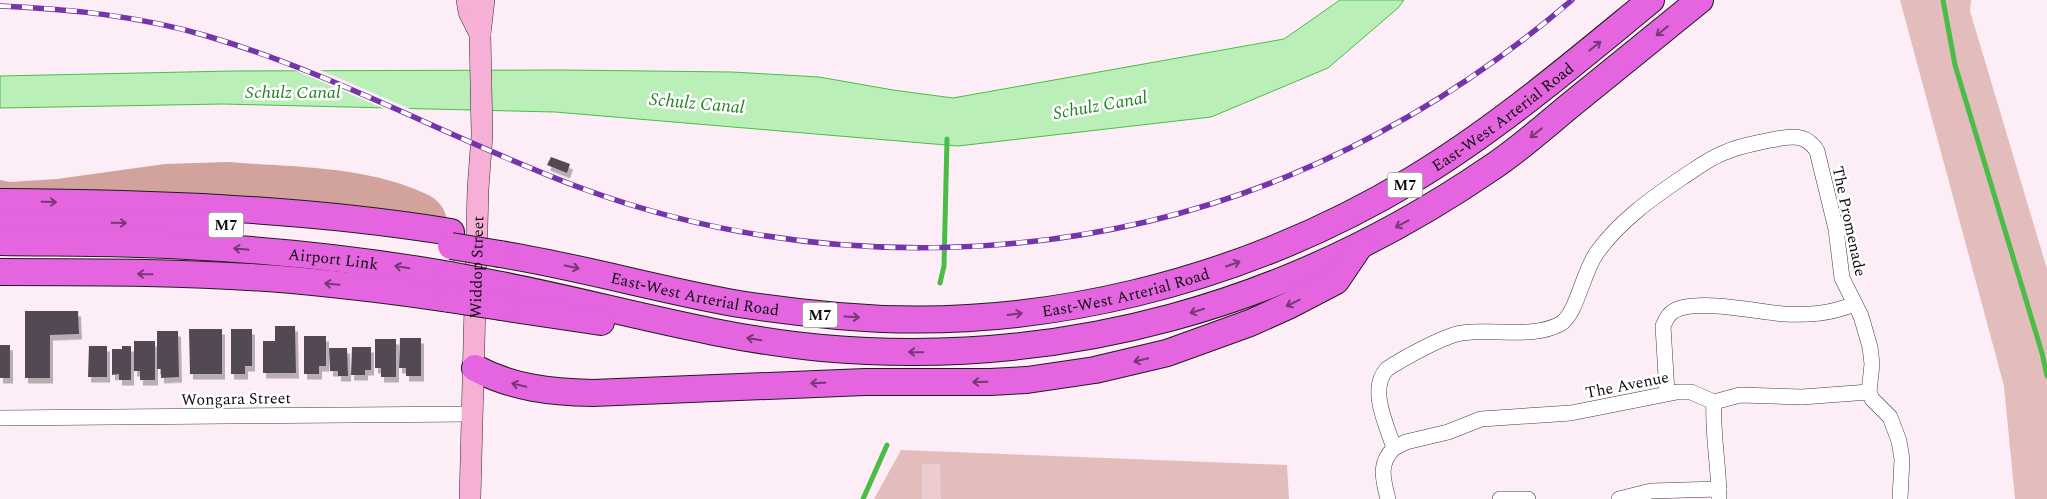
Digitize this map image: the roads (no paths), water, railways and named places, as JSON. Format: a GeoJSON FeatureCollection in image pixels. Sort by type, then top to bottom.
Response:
{"type":"FeatureCollection","features":[{"type":"Feature","properties":{"kind":"highway","name":"East-West Arterial Road"},"geometry":{"type":"LineString","coordinates":[[451,239],[737,304],[842,317],[914,319],[997,316],[1119,297],[1166,286],[1255,257],[1325,227],[1386,195],[1448,158],[1490,129],[1651,0]]}},
{"type":"Feature","properties":{"kind":"highway","name":"East-West Arterial Road"},"geometry":{"type":"LineString","coordinates":[[661,320],[767,342],[865,351],[921,352],[1027,345],[1087,337],[1149,324],[1196,311],[1298,275],[1361,245],[1427,210],[1494,166],[1700,0]]}},
{"type":"Feature","properties":{"kind":"highway"},"geometry":{"type":"LineString","coordinates":[[0,202],[132,203],[254,209],[353,218],[451,239]]}},
{"type":"Feature","properties":{"kind":"highway","name":"Airport Link"},"geometry":{"type":"LineString","coordinates":[[0,222],[190,224],[451,239]]}},
{"type":"Feature","properties":{"kind":"highway","name":"Airport Link"},"geometry":{"type":"LineString","coordinates":[[0,242],[140,244],[232,248],[373,263],[450,287],[661,320]]}},
{"type":"Feature","properties":{"kind":"highway"},"geometry":{"type":"LineString","coordinates":[[475,368],[495,379],[521,386],[593,393],[865,382],[990,382],[1063,376],[1167,353],[1250,323],[1336,281],[1361,245]]}},
{"type":"Feature","properties":{"kind":"highway"},"geometry":{"type":"LineString","coordinates":[[0,272],[194,275],[290,280],[366,287],[450,287]]}},
{"type":"Feature","properties":{"kind":"street","name":"Widdop Street"},"geometry":{"type":"LineString","coordinates":[[467,0],[469,12],[480,34]]}},
{"type":"Feature","properties":{"kind":"street","name":"Widdop Street"},"geometry":{"type":"LineString","coordinates":[[470,499],[475,368],[478,189],[482,115],[480,34],[484,0]]}},
{"type":"Feature","properties":{"kind":"street","name":"The Promenade"},"geometry":{"type":"LineString","coordinates":[[1394,448],[1379,393],[1382,377],[1387,369],[1444,339],[1462,333],[1544,330],[1560,324],[1572,310],[1591,260],[1614,233],[1656,195],[1707,161],[1726,151],[1791,136],[1804,138],[1813,146],[1819,158],[1834,222],[1842,278],[1866,332],[1872,356],[1868,392]]}},
{"type":"Feature","properties":{"kind":"street"},"geometry":{"type":"LineString","coordinates":[[1667,393],[1663,326],[1667,317],[1678,309],[1720,306],[1784,314],[1825,314],[1855,304]]}},
{"type":"Feature","properties":{"kind":"street","name":"The Avenue"},"geometry":{"type":"LineString","coordinates":[[1394,448],[1406,442],[1448,432],[1481,419],[1571,413],[1667,393],[1691,392],[1714,402]]}},
{"type":"Feature","properties":{"kind":"street"},"geometry":{"type":"LineString","coordinates":[[1619,499],[1651,491],[1719,494],[1713,430],[1714,402],[1740,395],[1802,397],[1868,392],[1890,417],[1899,441],[1902,459],[1900,499]]}},
{"type":"Feature","properties":{"kind":"street","name":"Wongara Street"},"geometry":{"type":"LineString","coordinates":[[0,418],[472,414]]}},
{"type":"Feature","properties":{"kind":"street"},"geometry":{"type":"LineString","coordinates":[[1388,499],[1382,471],[1385,458],[1394,448]]}},
{"type":"Feature","properties":{"kind":"street"},"geometry":{"type":"LineString","coordinates":[[1500,499],[1528,499]]}},
{"type":"Feature","properties":{"kind":"water","name":"Schulz Canal"},"geometry":{"type":"Polygon","coordinates":[[[1340,0],[1404,0],[1398,8],[1328,68],[1211,117],[958,146],[555,112],[223,104],[0,108],[0,76],[232,71],[562,70],[732,72],[819,77],[953,98],[1284,39],[1340,0]]]}},
{"type":"Feature","properties":{"kind":"waterway"},"geometry":{"type":"LineString","coordinates":[[1943,0],[1955,65],[2042,353],[2047,376]]}},
{"type":"Feature","properties":{"kind":"waterway"},"geometry":{"type":"LineString","coordinates":[[940,283],[944,266],[947,139]]}},
{"type":"Feature","properties":{"kind":"waterway"},"geometry":{"type":"LineString","coordinates":[[863,499],[887,445]]}},
{"type":"Feature","properties":{"kind":"railway"},"geometry":{"type":"LineString","coordinates":[[0,6],[105,15],[156,23],[207,36],[302,69],[349,88],[534,170],[581,188],[667,215],[755,234],[845,245],[936,248],[1026,242],[1116,228],[1203,206],[1288,176],[1364,141],[1437,99],[1506,52],[1572,0]]}}]}
